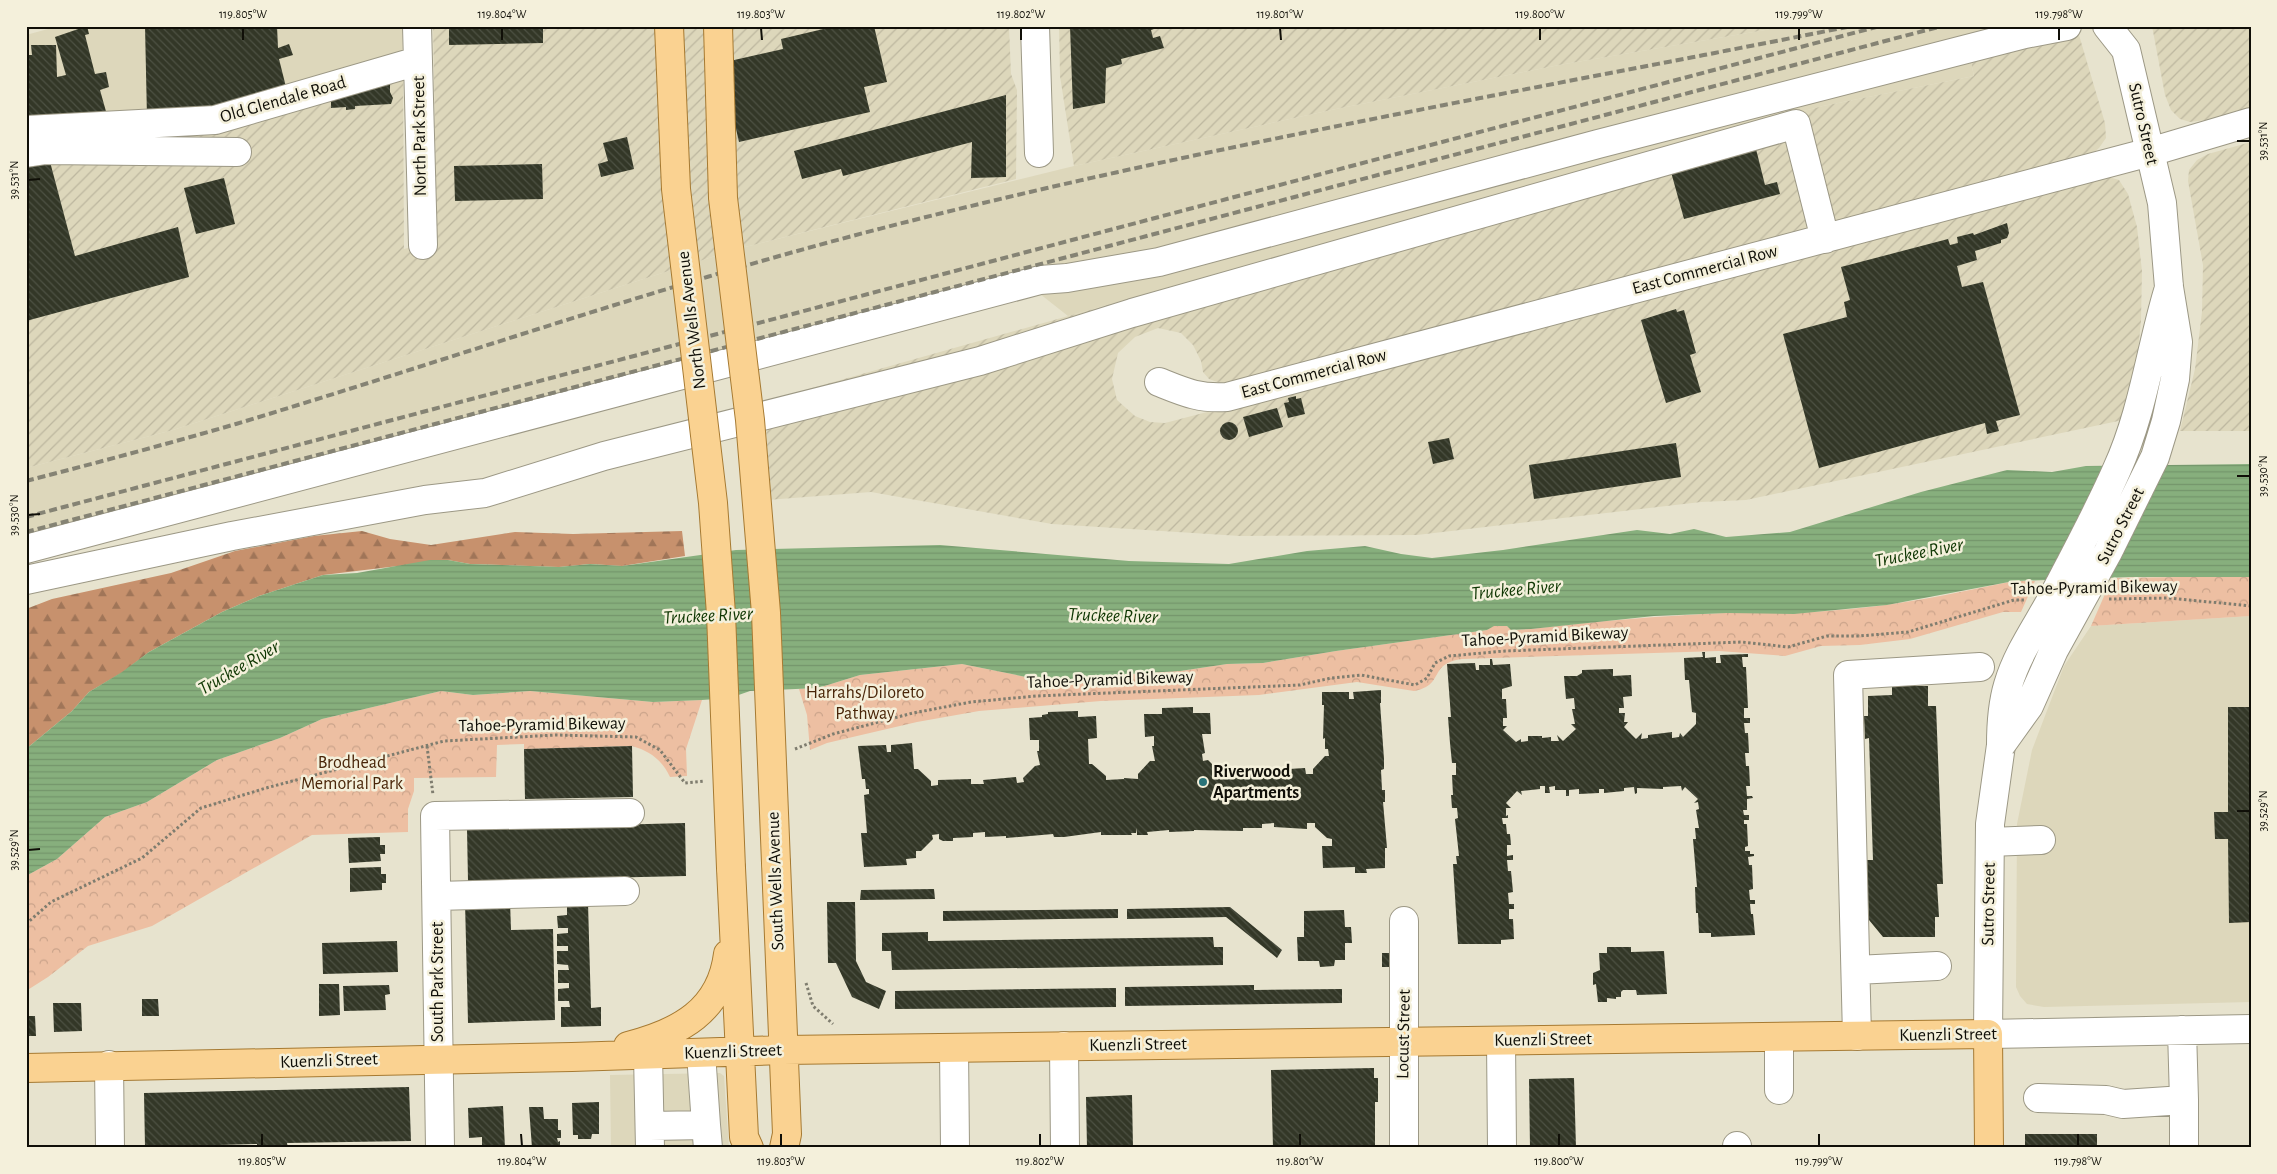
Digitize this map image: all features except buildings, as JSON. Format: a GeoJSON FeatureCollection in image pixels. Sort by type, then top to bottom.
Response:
{"type":"FeatureCollection","features":[{"type":"Feature","properties":{"kind":"main road","name":"North Wells Avenue"},"geometry":{"type":"LineString","coordinates":[[669,26],[676,189],[711,484],[721,614],[733,907]]}},
{"type":"Feature","properties":{"kind":"main road","name":"South Wells Avenue"},"geometry":{"type":"LineString","coordinates":[[718,26],[723,198],[750,420],[766,613],[787,1134],[784,1148]]}},
{"type":"Feature","properties":{"kind":"main road"},"geometry":{"type":"LineString","coordinates":[[733,907],[744,1137],[749,1148]]}},
{"type":"Feature","properties":{"kind":"main road"},"geometry":{"type":"LineString","coordinates":[[585,1056],[648,1041],[678,1029],[703,1010],[714,994],[726,966],[733,907]]}},
{"type":"Feature","properties":{"kind":"main road","name":"Kuenzli Street"},"geometry":{"type":"LineString","coordinates":[[26,1068],[648,1055],[783,1050],[1988,1034]]}},
{"type":"Feature","properties":{"kind":"main road"},"geometry":{"type":"LineString","coordinates":[[1988,1034],[1989,1148]]}},
{"type":"Feature","properties":{"kind":"street","name":"North Park Street"},"geometry":{"type":"LineString","coordinates":[[417,26],[423,245]]}},
{"type":"Feature","properties":{"kind":"street"},"geometry":{"type":"LineString","coordinates":[[1034,26],[1039,153]]}},
{"type":"Feature","properties":{"kind":"street"},"geometry":{"type":"LineString","coordinates":[[26,549],[1040,280],[1067,278],[1159,262],[1617,139],[2025,34],[2067,26]]}},
{"type":"Feature","properties":{"kind":"street","name":"Sutro Street"},"geometry":{"type":"LineString","coordinates":[[1988,1034],[1990,842],[1994,789],[2001,745],[2029,706],[2054,650],[2108,552],[2155,457],[2166,421],[2175,379],[2178,342],[2169,287],[2162,203],[2150,152],[2129,38],[2106,26]]}},
{"type":"Feature","properties":{"kind":"street","name":"Old Glendale Road"},"geometry":{"type":"LineString","coordinates":[[26,130],[215,120],[418,61]]}},
{"type":"Feature","properties":{"kind":"street","name":"East Commercial Row"},"geometry":{"type":"LineString","coordinates":[[1159,382],[1207,398],[1227,397],[2150,152],[2251,122]]}},
{"type":"Feature","properties":{"kind":"street"},"geometry":{"type":"LineString","coordinates":[[26,580],[232,536],[425,500],[485,493],[604,456],[980,361],[1132,313],[1796,124],[1825,239]]}},
{"type":"Feature","properties":{"kind":"street"},"geometry":{"type":"LineString","coordinates":[[26,153],[46,150],[237,152]]}},
{"type":"Feature","properties":{"kind":"street"},"geometry":{"type":"LineString","coordinates":[[1857,1036],[1848,675],[1980,667]]}},
{"type":"Feature","properties":{"kind":"street"},"geometry":{"type":"LineString","coordinates":[[435,816],[630,813]]}},
{"type":"Feature","properties":{"kind":"street","name":"South Park Street"},"geometry":{"type":"LineString","coordinates":[[435,816],[440,1148]]}},
{"type":"Feature","properties":{"kind":"street"},"geometry":{"type":"LineString","coordinates":[[1990,842],[2041,840]]}},
{"type":"Feature","properties":{"kind":"street"},"geometry":{"type":"LineString","coordinates":[[437,896],[625,891]]}},
{"type":"Feature","properties":{"kind":"street","name":"Locust Street"},"geometry":{"type":"LineString","coordinates":[[1404,921],[1404,1148]]}},
{"type":"Feature","properties":{"kind":"street"},"geometry":{"type":"LineString","coordinates":[[1856,970],[1937,966]]}},
{"type":"Feature","properties":{"kind":"street","name":"Kuenzli Street"},"geometry":{"type":"LineString","coordinates":[[1988,1034],[2251,1029]]}},
{"type":"Feature","properties":{"kind":"street"},"geometry":{"type":"LineString","coordinates":[[2182,1030],[2184,1148]]}},
{"type":"Feature","properties":{"kind":"street"},"geometry":{"type":"LineString","coordinates":[[1779,1037],[1779,1090]]}},
{"type":"Feature","properties":{"kind":"street"},"geometry":{"type":"LineString","coordinates":[[1501,1041],[1502,1148]]}},
{"type":"Feature","properties":{"kind":"street"},"geometry":{"type":"LineString","coordinates":[[1064,1046],[1064,1148]]}},
{"type":"Feature","properties":{"kind":"street"},"geometry":{"type":"LineString","coordinates":[[954,1048],[955,1148]]}},
{"type":"Feature","properties":{"kind":"street"},"geometry":{"type":"LineString","coordinates":[[648,1055],[650,1137],[707,1136],[701,1053]]}},
{"type":"Feature","properties":{"kind":"street"},"geometry":{"type":"LineString","coordinates":[[109,1065],[110,1148]]}},
{"type":"Feature","properties":{"kind":"street"},"geometry":{"type":"LineString","coordinates":[[2038,1098],[2106,1100],[2123,1104],[2184,1100]]}},
{"type":"Feature","properties":{"kind":"path","name":"Tahoe-Pyramid Bikeway"},"geometry":{"type":"LineString","coordinates":[[2100,599],[2169,598],[2251,606]]}},
{"type":"Feature","properties":{"kind":"path","name":"Tahoe-Pyramid Bikeway"},"geometry":{"type":"LineString","coordinates":[[793,750],[833,734],[913,713],[971,702],[1036,696],[1300,685],[1331,678],[1361,675],[1415,685],[1427,678],[1435,663],[1449,656],[1505,651],[1742,642],[1788,647],[1827,636],[1859,636],[1908,632],[2014,600],[2033,600]]}},
{"type":"Feature","properties":{"kind":"path","name":"Tahoe-Pyramid Bikeway"},"geometry":{"type":"LineString","coordinates":[[26,924],[51,902],[142,858],[201,808],[266,788],[444,741],[556,735],[636,737],[660,750],[685,783],[712,780]]}},
{"type":"Feature","properties":{"kind":"path"},"geometry":{"type":"LineString","coordinates":[[427,746],[435,816]]}},
{"type":"Feature","properties":{"kind":"path"},"geometry":{"type":"LineString","coordinates":[[805,981],[813,1006],[831,1023],[838,1026]]}},
{"type":"Feature","properties":{"kind":"shaded area"},"geometry":{"type":"Polygon","coordinates":[[[59,26],[402,26],[403,65],[274,104],[26,130],[26,35],[59,26]]]}},
{"type":"Feature","properties":{"kind":"shaded area"},"geometry":{"type":"Polygon","coordinates":[[[433,26],[1009,26],[1011,74],[1017,90],[1016,179],[737,249],[173,430],[26,468],[26,130],[215,120],[403,65],[404,249],[437,240],[433,26]]]}},
{"type":"Feature","properties":{"kind":"shaded area"},"geometry":{"type":"Polygon","coordinates":[[[1059,26],[1789,26],[1559,65],[1336,109],[1074,166],[1060,76],[1059,26]]]}},
{"type":"Feature","properties":{"kind":"shaded area"},"geometry":{"type":"Polygon","coordinates":[[[1789,26],[2077,26],[2079,35],[1971,62],[1974,76],[1823,106],[1690,141],[1068,316],[1035,290],[26,557],[26,468],[173,430],[737,249],[1074,166],[1336,109],[1559,65],[1789,26]]]}},
{"type":"Feature","properties":{"kind":"shaded area"},"geometry":{"type":"Polygon","coordinates":[[[2152,26],[2251,26],[2251,108],[2207,120],[2190,122],[2180,119],[2171,110],[2165,95],[2152,26]]]}},
{"type":"Feature","properties":{"kind":"shaded area"},"geometry":{"type":"Polygon","coordinates":[[[2079,35],[2105,123],[2106,138],[2099,148],[2087,158],[1238,380],[1220,383],[1209,379],[1203,372],[1201,361],[1193,345],[1181,333],[1158,328],[1135,337],[1118,353],[1112,379],[1117,400],[1135,416],[1150,422],[1165,423],[2106,176],[2119,180],[2128,194],[2137,227],[2142,271],[2141,321],[2137,361],[2123,420],[1746,500],[1701,502],[1417,535],[1240,536],[1052,524],[871,492],[767,500],[766,401],[1690,141],[1823,106],[1974,76],[1971,62],[2079,35]]]}},
{"type":"Feature","properties":{"kind":"shaded area"},"geometry":{"type":"Polygon","coordinates":[[[2251,142],[2251,431],[2180,431],[2195,369],[2202,312],[2203,265],[2188,181],[2189,170],[2197,160],[2208,154],[2251,142]]]}},
{"type":"Feature","properties":{"kind":"shaded area"},"geometry":{"type":"Polygon","coordinates":[[[2251,616],[2251,1002],[2044,1007],[2027,1004],[2020,996],[2016,987],[2017,824],[2032,750],[2064,666],[2091,626],[2251,616]]]}},
{"type":"Feature","properties":{"kind":"shaded area"},"geometry":{"type":"Polygon","coordinates":[[[720,1073],[724,1076],[729,1148],[611,1148],[610,1075],[720,1073]]]}},
{"type":"Feature","properties":{"kind":"green space"},"geometry":{"type":"Polygon","coordinates":[[[362,531],[390,539],[431,545],[515,532],[573,534],[682,531],[685,556],[622,566],[590,564],[559,567],[470,564],[448,560],[323,575],[259,596],[222,612],[149,652],[123,672],[89,692],[72,711],[26,749],[26,609],[52,599],[171,573],[235,551],[314,536],[362,531]]]}},
{"type":"Feature","properties":{"kind":"green space"},"geometry":{"type":"Polygon","coordinates":[[[2251,576],[2251,616],[2091,626],[2112,578],[2251,576]]]}},
{"type":"Feature","properties":{"kind":"green space","name":"Harrahs/Diloreto Pathway"},"geometry":{"type":"Polygon","coordinates":[[[2014,581],[2035,581],[2021,612],[2003,612],[1910,639],[1860,645],[1821,646],[1785,656],[1719,651],[1462,659],[1444,665],[1430,684],[1414,691],[1357,682],[1259,695],[1101,701],[979,711],[917,722],[827,743],[810,750],[807,715],[799,689],[818,688],[860,675],[962,664],[1031,678],[1080,680],[1114,675],[1180,671],[1227,664],[1263,663],[1487,630],[1493,626],[1507,626],[1512,630],[1603,621],[1724,613],[1851,609],[1921,599],[2014,581]]]}},
{"type":"Feature","properties":{"kind":"green space","name":"Brodhead Memorial Park"},"geometry":{"type":"Polygon","coordinates":[[[441,691],[473,695],[530,691],[653,702],[702,700],[686,749],[687,776],[670,777],[655,757],[632,746],[524,749],[524,744],[497,745],[496,777],[414,778],[414,791],[408,809],[408,832],[312,835],[152,926],[88,946],[48,977],[26,991],[26,876],[57,859],[105,817],[147,802],[217,760],[280,738],[322,719],[441,691]]]}},
{"type":"Feature","properties":{"kind":"water","name":"Truckee River"},"geometry":{"type":"Polygon","coordinates":[[[2251,464],[2251,577],[2130,577],[2014,581],[1887,605],[1794,614],[1727,613],[1654,616],[1511,630],[1507,626],[1494,626],[1487,630],[1263,663],[1227,664],[1180,671],[1114,675],[1080,680],[1031,678],[962,664],[860,675],[818,688],[750,691],[730,698],[702,700],[653,702],[530,691],[473,695],[441,691],[322,719],[280,738],[217,760],[147,802],[105,817],[57,859],[26,876],[26,749],[72,711],[89,692],[122,672],[149,652],[222,612],[259,596],[323,575],[357,573],[430,560],[448,560],[470,564],[559,567],[590,564],[622,566],[736,550],[940,545],[1129,561],[1229,564],[1307,551],[1365,546],[1401,554],[1432,558],[1503,550],[1637,530],[1670,534],[1694,529],[1726,537],[1790,532],[1921,492],[2007,470],[2052,472],[2086,466],[2251,464]]]}},
{"type":"Feature","properties":{"kind":"railway"},"geometry":{"type":"LineString","coordinates":[[26,481],[236,424],[637,298],[879,229],[1000,199],[1242,145],[1852,26]]}},
{"type":"Feature","properties":{"kind":"railway"},"geometry":{"type":"LineString","coordinates":[[26,517],[1880,26]]}},
{"type":"Feature","properties":{"kind":"railway"},"geometry":{"type":"LineString","coordinates":[[26,532],[1942,26]]}},
{"type":"Feature","properties":{"kind":"place","name":"Riverwood Apartments"},"geometry":{"type":"Point","coordinates":[1203,782]}}]}
